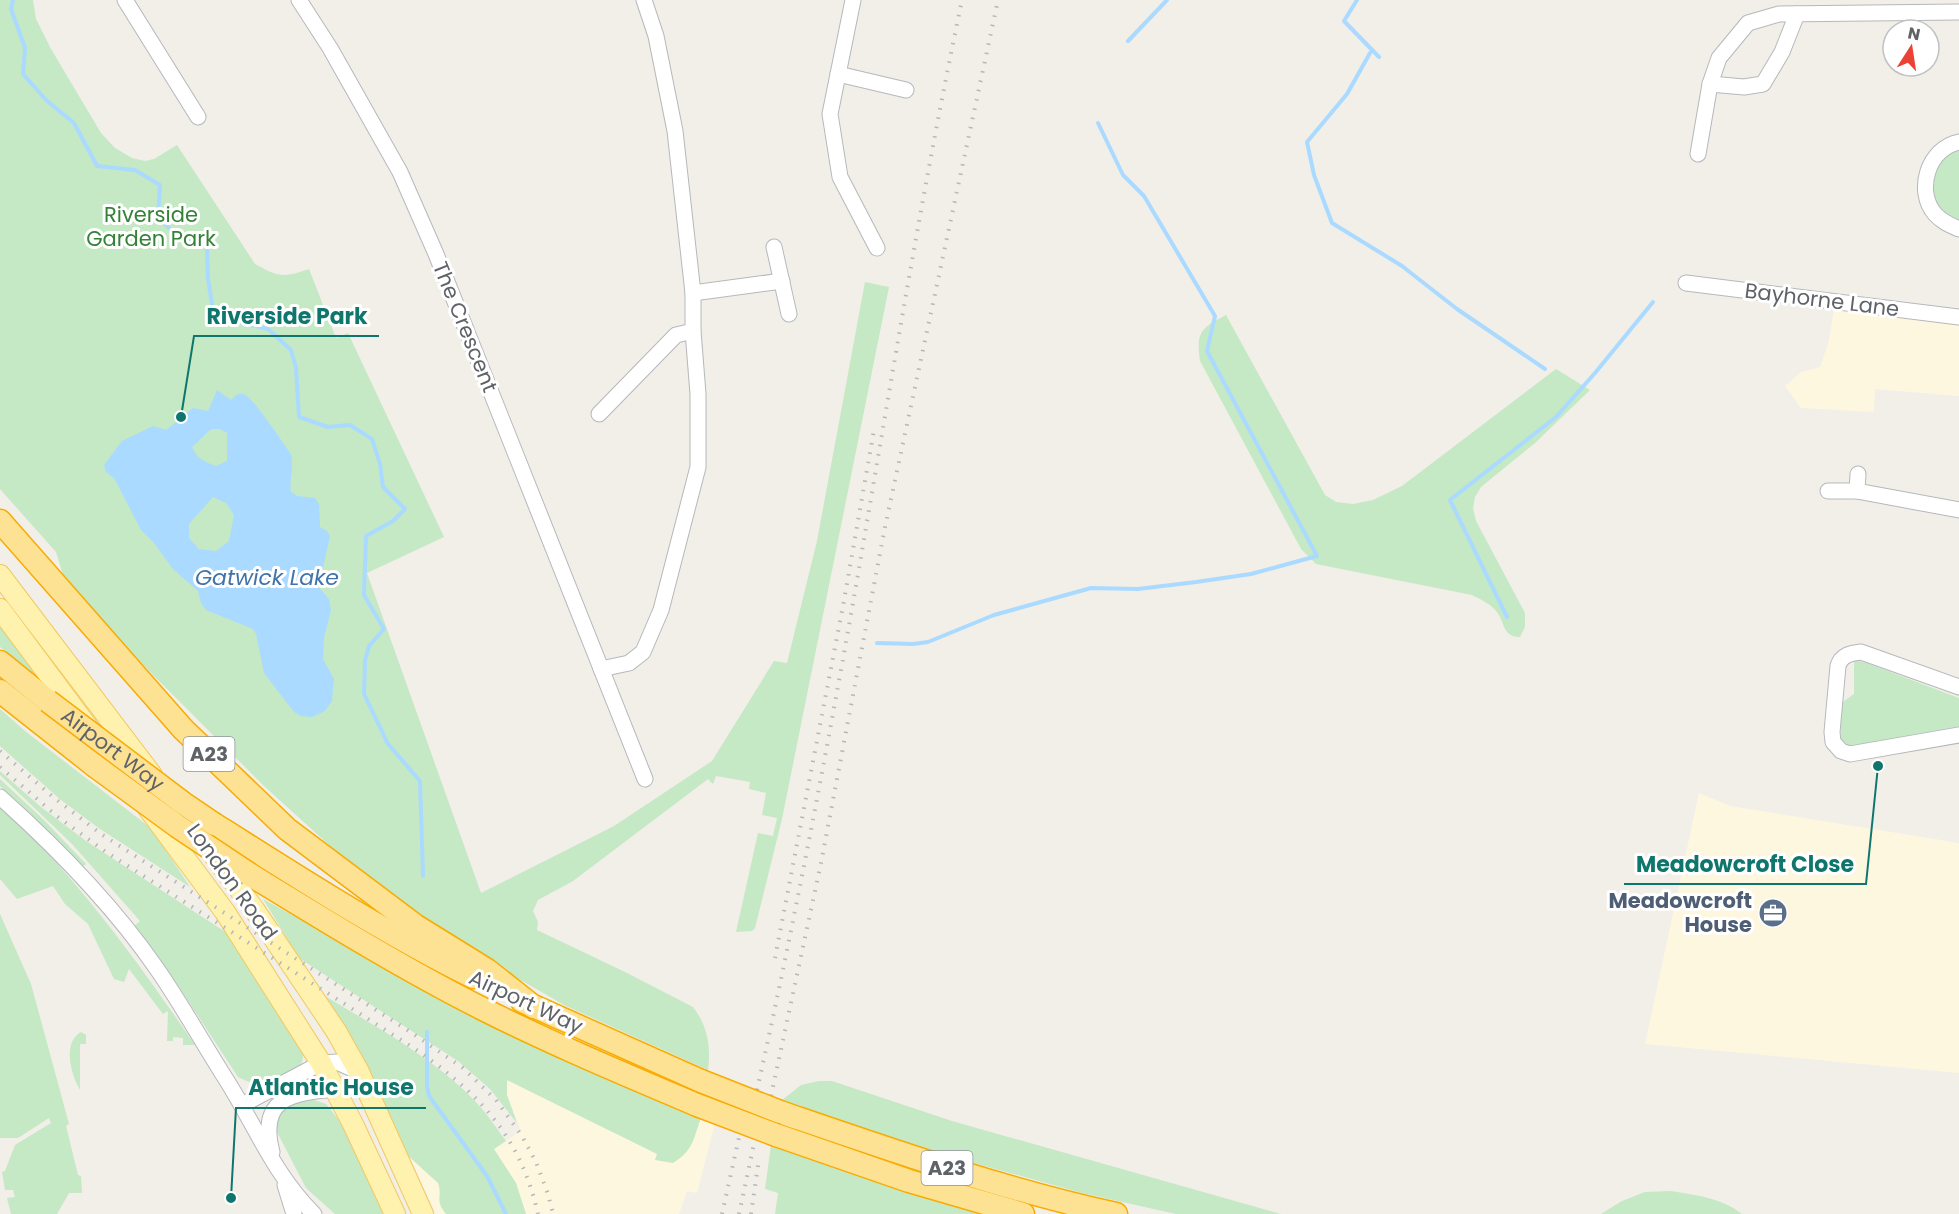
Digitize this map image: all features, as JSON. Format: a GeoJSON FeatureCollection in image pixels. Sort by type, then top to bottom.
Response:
{"type":"FeatureCollection","features":[{"type":"Feature","properties":{"kind":"highway","name":"A23"},"geometry":{"type":"LineString","coordinates":[[0,521],[183,729],[287,829],[416,926],[487,970],[534,1007]]}},
{"type":"Feature","properties":{"kind":"highway","name":"Airport Way"},"geometry":{"type":"LineString","coordinates":[[0,662],[48,701],[214,824],[329,898],[421,951],[534,1007],[701,1081],[780,1112],[928,1162],[1070,1204],[1116,1214]]}},
{"type":"Feature","properties":{"kind":"highway","name":"Airport Way"},"geometry":{"type":"LineString","coordinates":[[0,691],[95,766],[177,826],[249,874],[395,962],[481,1008],[555,1044],[697,1105],[877,1171],[1023,1214]]}},
{"type":"Feature","properties":{"kind":"main road","name":"London Road"},"geometry":{"type":"LineString","coordinates":[[0,575],[254,909],[336,1031],[358,1072],[423,1214]]}},
{"type":"Feature","properties":{"kind":"main road"},"geometry":{"type":"LineString","coordinates":[[0,609],[225,912],[321,1063],[395,1214]]}},
{"type":"Feature","properties":{"kind":"street"},"geometry":{"type":"LineString","coordinates":[[125,0],[198,117]]}},
{"type":"Feature","properties":{"kind":"street","name":"The Crescent"},"geometry":{"type":"LineString","coordinates":[[299,0],[330,48],[400,171],[436,254],[645,779]]}},
{"type":"Feature","properties":{"kind":"street"},"geometry":{"type":"LineString","coordinates":[[601,669],[629,663],[643,652],[661,610],[698,467],[698,394],[693,332],[693,293],[675,131],[656,36],[644,0]]}},
{"type":"Feature","properties":{"kind":"street"},"geometry":{"type":"LineString","coordinates":[[853,0],[830,114],[840,177],[877,248]]}},
{"type":"Feature","properties":{"kind":"street"},"geometry":{"type":"LineString","coordinates":[[1698,154],[1710,84],[1719,58],[1748,23],[1779,14],[1959,12]]}},
{"type":"Feature","properties":{"kind":"street"},"geometry":{"type":"LineString","coordinates":[[1710,84],[1744,87],[1763,84],[1782,52],[1797,14]]}},
{"type":"Feature","properties":{"kind":"street"},"geometry":{"type":"LineString","coordinates":[[838,74],[906,90]]}},
{"type":"Feature","properties":{"kind":"street"},"geometry":{"type":"LineString","coordinates":[[1959,142],[1938,153],[1929,167],[1925,181],[1927,201],[1934,213],[1945,224],[1959,229]]}},
{"type":"Feature","properties":{"kind":"street"},"geometry":{"type":"LineString","coordinates":[[774,247],[789,315]]}},
{"type":"Feature","properties":{"kind":"street"},"geometry":{"type":"LineString","coordinates":[[693,293],[782,281]]}},
{"type":"Feature","properties":{"kind":"street","name":"Bayhorne Lane"},"geometry":{"type":"LineString","coordinates":[[1686,283],[1959,317]]}},
{"type":"Feature","properties":{"kind":"street"},"geometry":{"type":"LineString","coordinates":[[599,414],[676,335],[693,332]]}},
{"type":"Feature","properties":{"kind":"street"},"geometry":{"type":"LineString","coordinates":[[1857,491],[1858,474]]}},
{"type":"Feature","properties":{"kind":"street"},"geometry":{"type":"LineString","coordinates":[[1828,491],[1857,491],[1959,510]]}},
{"type":"Feature","properties":{"kind":"street"},"geometry":{"type":"LineString","coordinates":[[1959,687],[1862,652],[1850,653],[1839,661],[1832,732],[1833,742],[1841,751],[1850,754],[1959,735]]}},
{"type":"Feature","properties":{"kind":"street"},"geometry":{"type":"LineString","coordinates":[[0,796],[73,868],[148,957],[242,1105],[279,1172],[314,1214]]}},
{"type":"Feature","properties":{"kind":"street"},"geometry":{"type":"LineString","coordinates":[[242,1105],[321,1063],[336,1062],[358,1072]]}},
{"type":"Feature","properties":{"kind":"street"},"geometry":{"type":"LineString","coordinates":[[294,1214],[279,1172],[268,1127],[269,1118],[275,1107],[294,1095],[335,1089]]}},
{"type":"Feature","properties":{"kind":"shaded area"},"geometry":{"type":"Polygon","coordinates":[[[1836,296],[1959,311],[1959,396],[1875,389],[1874,412],[1801,408],[1785,386],[1801,372],[1820,367],[1829,341],[1836,296]]]}},
{"type":"Feature","properties":{"kind":"shaded area"},"geometry":{"type":"Polygon","coordinates":[[[1699,793],[1730,806],[1959,843],[1959,1073],[1645,1044],[1699,793]]]}},
{"type":"Feature","properties":{"kind":"shaded area"},"geometry":{"type":"Polygon","coordinates":[[[507,1080],[600,1126],[696,1117],[715,1123],[697,1193],[687,1191],[679,1214],[526,1214],[516,1183],[494,1149],[521,1131],[507,1095],[507,1080]]]}},
{"type":"Feature","properties":{"kind":"shaded area"},"geometry":{"type":"Polygon","coordinates":[[[408,1153],[438,1180],[447,1214],[436,1214],[408,1153]]]}},
{"type":"Feature","properties":{"kind":"green space","name":"Riverside Garden Park"},"geometry":{"type":"Polygon","coordinates":[[[0,0],[33,0],[36,19],[51,49],[101,133],[115,148],[132,158],[145,161],[154,159],[177,145],[255,264],[281,275],[309,269],[336,338],[348,333],[444,537],[367,573],[481,893],[614,826],[712,761],[774,661],[787,663],[817,541],[865,282],[889,287],[782,819],[755,928],[752,931],[736,932],[758,833],[773,836],[777,818],[762,815],[766,793],[749,789],[750,782],[716,776],[713,784],[708,779],[573,881],[538,900],[533,911],[538,922],[537,930],[693,1007],[702,1022],[707,1037],[708,1070],[566,1006],[470,951],[349,863],[264,786],[154,676],[68,585],[56,552],[0,489],[0,0]]]}},
{"type":"Feature","properties":{"kind":"green space"},"geometry":{"type":"Polygon","coordinates":[[[1959,150],[1959,224],[1939,209],[1932,186],[1939,164],[1947,155],[1959,150]]]}},
{"type":"Feature","properties":{"kind":"green space"},"geometry":{"type":"Polygon","coordinates":[[[1226,315],[1325,495],[1336,502],[1353,504],[1373,500],[1402,486],[1556,369],[1590,390],[1535,443],[1481,487],[1475,497],[1473,508],[1476,521],[1525,613],[1525,627],[1520,637],[1508,633],[1494,608],[1472,595],[1316,564],[1301,549],[1200,361],[1199,343],[1202,332],[1226,315]]]}},
{"type":"Feature","properties":{"kind":"green space"},"geometry":{"type":"Polygon","coordinates":[[[0,621],[48,685],[0,647],[0,621]]]}},
{"type":"Feature","properties":{"kind":"green space"},"geometry":{"type":"Polygon","coordinates":[[[1854,660],[1959,698],[1959,729],[1853,749],[1841,740],[1840,704],[1854,694],[1854,660]]]}},
{"type":"Feature","properties":{"kind":"green space"},"geometry":{"type":"Polygon","coordinates":[[[0,709],[152,829],[190,887],[100,829],[61,800],[0,746],[0,709]]]}},
{"type":"Feature","properties":{"kind":"green space"},"geometry":{"type":"Polygon","coordinates":[[[0,771],[41,807],[86,841],[230,935],[303,1047],[301,1065],[285,1076],[262,1083],[238,1077],[175,981],[133,927],[140,921],[72,844],[0,775],[0,771]]]}},
{"type":"Feature","properties":{"kind":"green space"},"geometry":{"type":"Polygon","coordinates":[[[0,779],[86,864],[82,867],[0,786],[0,779]]]}},
{"type":"Feature","properties":{"kind":"green space"},"geometry":{"type":"Polygon","coordinates":[[[0,806],[80,890],[151,982],[195,1045],[183,1045],[183,1038],[173,1037],[173,1041],[167,1041],[168,1011],[163,1014],[129,969],[124,982],[114,979],[88,924],[65,904],[53,886],[17,899],[0,879],[0,806]]]}},
{"type":"Feature","properties":{"kind":"green space"},"geometry":{"type":"Polygon","coordinates":[[[263,899],[502,1029],[701,1118],[689,1149],[673,1163],[655,1160],[657,1154],[507,1080],[507,1095],[517,1123],[490,1089],[458,1061],[299,958],[263,899]]]}},
{"type":"Feature","properties":{"kind":"green space"},"geometry":{"type":"Polygon","coordinates":[[[0,914],[31,984],[69,1124],[66,1126],[78,1175],[81,1176],[82,1193],[69,1193],[57,1214],[11,1214],[7,1198],[15,1197],[13,1190],[5,1190],[2,1172],[5,1171],[15,1145],[51,1123],[49,1118],[18,1138],[0,1138],[0,914]]]}},
{"type":"Feature","properties":{"kind":"green space"},"geometry":{"type":"Polygon","coordinates":[[[317,991],[418,1054],[455,1082],[477,1103],[506,1141],[494,1149],[516,1183],[526,1214],[446,1214],[440,1202],[438,1183],[406,1154],[317,991]]]}},
{"type":"Feature","properties":{"kind":"green space"},"geometry":{"type":"Polygon","coordinates":[[[81,1032],[86,1035],[86,1044],[80,1044],[80,1090],[71,1068],[70,1051],[75,1037],[81,1032]]]}},
{"type":"Feature","properties":{"kind":"green space"},"geometry":{"type":"Polygon","coordinates":[[[832,1081],[952,1121],[1281,1214],[1176,1214],[1082,1193],[942,1154],[781,1101],[801,1085],[832,1081]]]}},
{"type":"Feature","properties":{"kind":"green space"},"geometry":{"type":"Polygon","coordinates":[[[308,1098],[326,1104],[350,1134],[387,1214],[335,1214],[306,1188],[276,1130],[283,1108],[290,1102],[308,1098]]]}},
{"type":"Feature","properties":{"kind":"green space"},"geometry":{"type":"Polygon","coordinates":[[[771,1145],[992,1214],[775,1214],[778,1193],[765,1189],[771,1145]]]}},
{"type":"Feature","properties":{"kind":"green space"},"geometry":{"type":"Polygon","coordinates":[[[1671,1191],[1717,1201],[1742,1214],[1601,1214],[1622,1201],[1645,1192],[1671,1191]]]}},
{"type":"Feature","properties":{"kind":"water","name":"Gatwick Lake"},"geometry":{"type":"Polygon","coordinates":[[[217,390],[231,400],[238,394],[247,396],[291,454],[291,492],[297,496],[315,498],[319,504],[320,527],[330,536],[320,589],[329,599],[331,610],[324,638],[323,659],[334,679],[332,701],[325,711],[312,717],[301,716],[294,712],[264,673],[253,629],[206,610],[201,603],[198,591],[173,569],[154,543],[141,530],[114,478],[106,472],[104,465],[122,441],[153,426],[166,430],[193,408],[208,411],[217,390]],[[211,429],[192,447],[201,459],[216,466],[227,461],[227,433],[220,429],[211,429]],[[213,497],[189,524],[189,538],[199,549],[216,551],[229,541],[234,515],[226,503],[213,497]]]}},
{"type":"Feature","properties":{"kind":"waterway"},"geometry":{"type":"LineString","coordinates":[[13,0],[11,9],[25,48],[23,74],[47,101],[74,123],[97,166],[135,170],[160,185],[158,216],[176,236],[207,247],[208,279],[214,316],[268,329],[291,350],[296,368],[299,417],[328,427],[350,425],[372,439],[380,464],[383,487],[405,509],[393,521],[366,536],[364,595],[384,629],[369,646],[365,661],[364,694],[388,744],[420,781],[423,876]]}},
{"type":"Feature","properties":{"kind":"waterway"},"geometry":{"type":"LineString","coordinates":[[1128,41],[1167,0]]}},
{"type":"Feature","properties":{"kind":"waterway"},"geometry":{"type":"LineString","coordinates":[[1357,0],[1344,21],[1379,57]]}},
{"type":"Feature","properties":{"kind":"waterway"},"geometry":{"type":"LineString","coordinates":[[1370,53],[1347,94],[1307,142],[1314,175],[1332,223],[1402,266],[1457,309],[1545,369]]}},
{"type":"Feature","properties":{"kind":"waterway"},"geometry":{"type":"LineString","coordinates":[[877,643],[928,642],[994,615],[1091,588],[1138,589],[1196,582],[1251,574],[1317,556],[1207,351],[1215,316],[1144,196],[1123,175],[1098,123]]}},
{"type":"Feature","properties":{"kind":"waterway"},"geometry":{"type":"LineString","coordinates":[[1507,617],[1450,500],[1556,417],[1653,302]]}},
{"type":"Feature","properties":{"kind":"waterway"},"geometry":{"type":"LineString","coordinates":[[427,1032],[429,1096],[487,1176],[506,1214]]}},
{"type":"Feature","properties":{"kind":"railway"},"geometry":{"type":"LineString","coordinates":[[757,1090],[819,786],[918,226],[962,0]]}},
{"type":"Feature","properties":{"kind":"railway"},"geometry":{"type":"LineString","coordinates":[[771,1096],[821,863],[885,527],[998,0]]}},
{"type":"Feature","properties":{"kind":"railway"},"geometry":{"type":"LineString","coordinates":[[775,958],[843,606],[874,430]]}},
{"type":"Feature","properties":{"kind":"railway"},"geometry":{"type":"LineString","coordinates":[[0,751],[53,797],[101,834],[463,1068],[496,1100],[522,1136],[536,1162],[553,1214]]}},
{"type":"Feature","properties":{"kind":"railway"},"geometry":{"type":"LineString","coordinates":[[0,767],[58,817],[106,852],[409,1045],[455,1079],[475,1097],[507,1137],[520,1160],[538,1214]]}},
{"type":"Feature","properties":{"kind":"railway"},"geometry":{"type":"LineString","coordinates":[[722,1214],[740,1133]]}},
{"type":"Feature","properties":{"kind":"railway"},"geometry":{"type":"LineString","coordinates":[[739,1214],[755,1139]]}},
{"type":"Feature","properties":{"kind":"railway"},"geometry":{"type":"LineString","coordinates":[[751,1214],[759,1159]]}},
{"type":"Feature","properties":{"kind":"place","name":"Riverside Park"},"geometry":{"type":"Point","coordinates":[181,417]}},
{"type":"Feature","properties":{"kind":"place","name":"Meadowcroft Close"},"geometry":{"type":"Point","coordinates":[1878,766]}},
{"type":"Feature","properties":{"kind":"place","name":"Meadowcroft House"},"geometry":{"type":"Point","coordinates":[1773,913]}},
{"type":"Feature","properties":{"kind":"place","name":"Atlantic House"},"geometry":{"type":"Point","coordinates":[231,1198]}}]}
